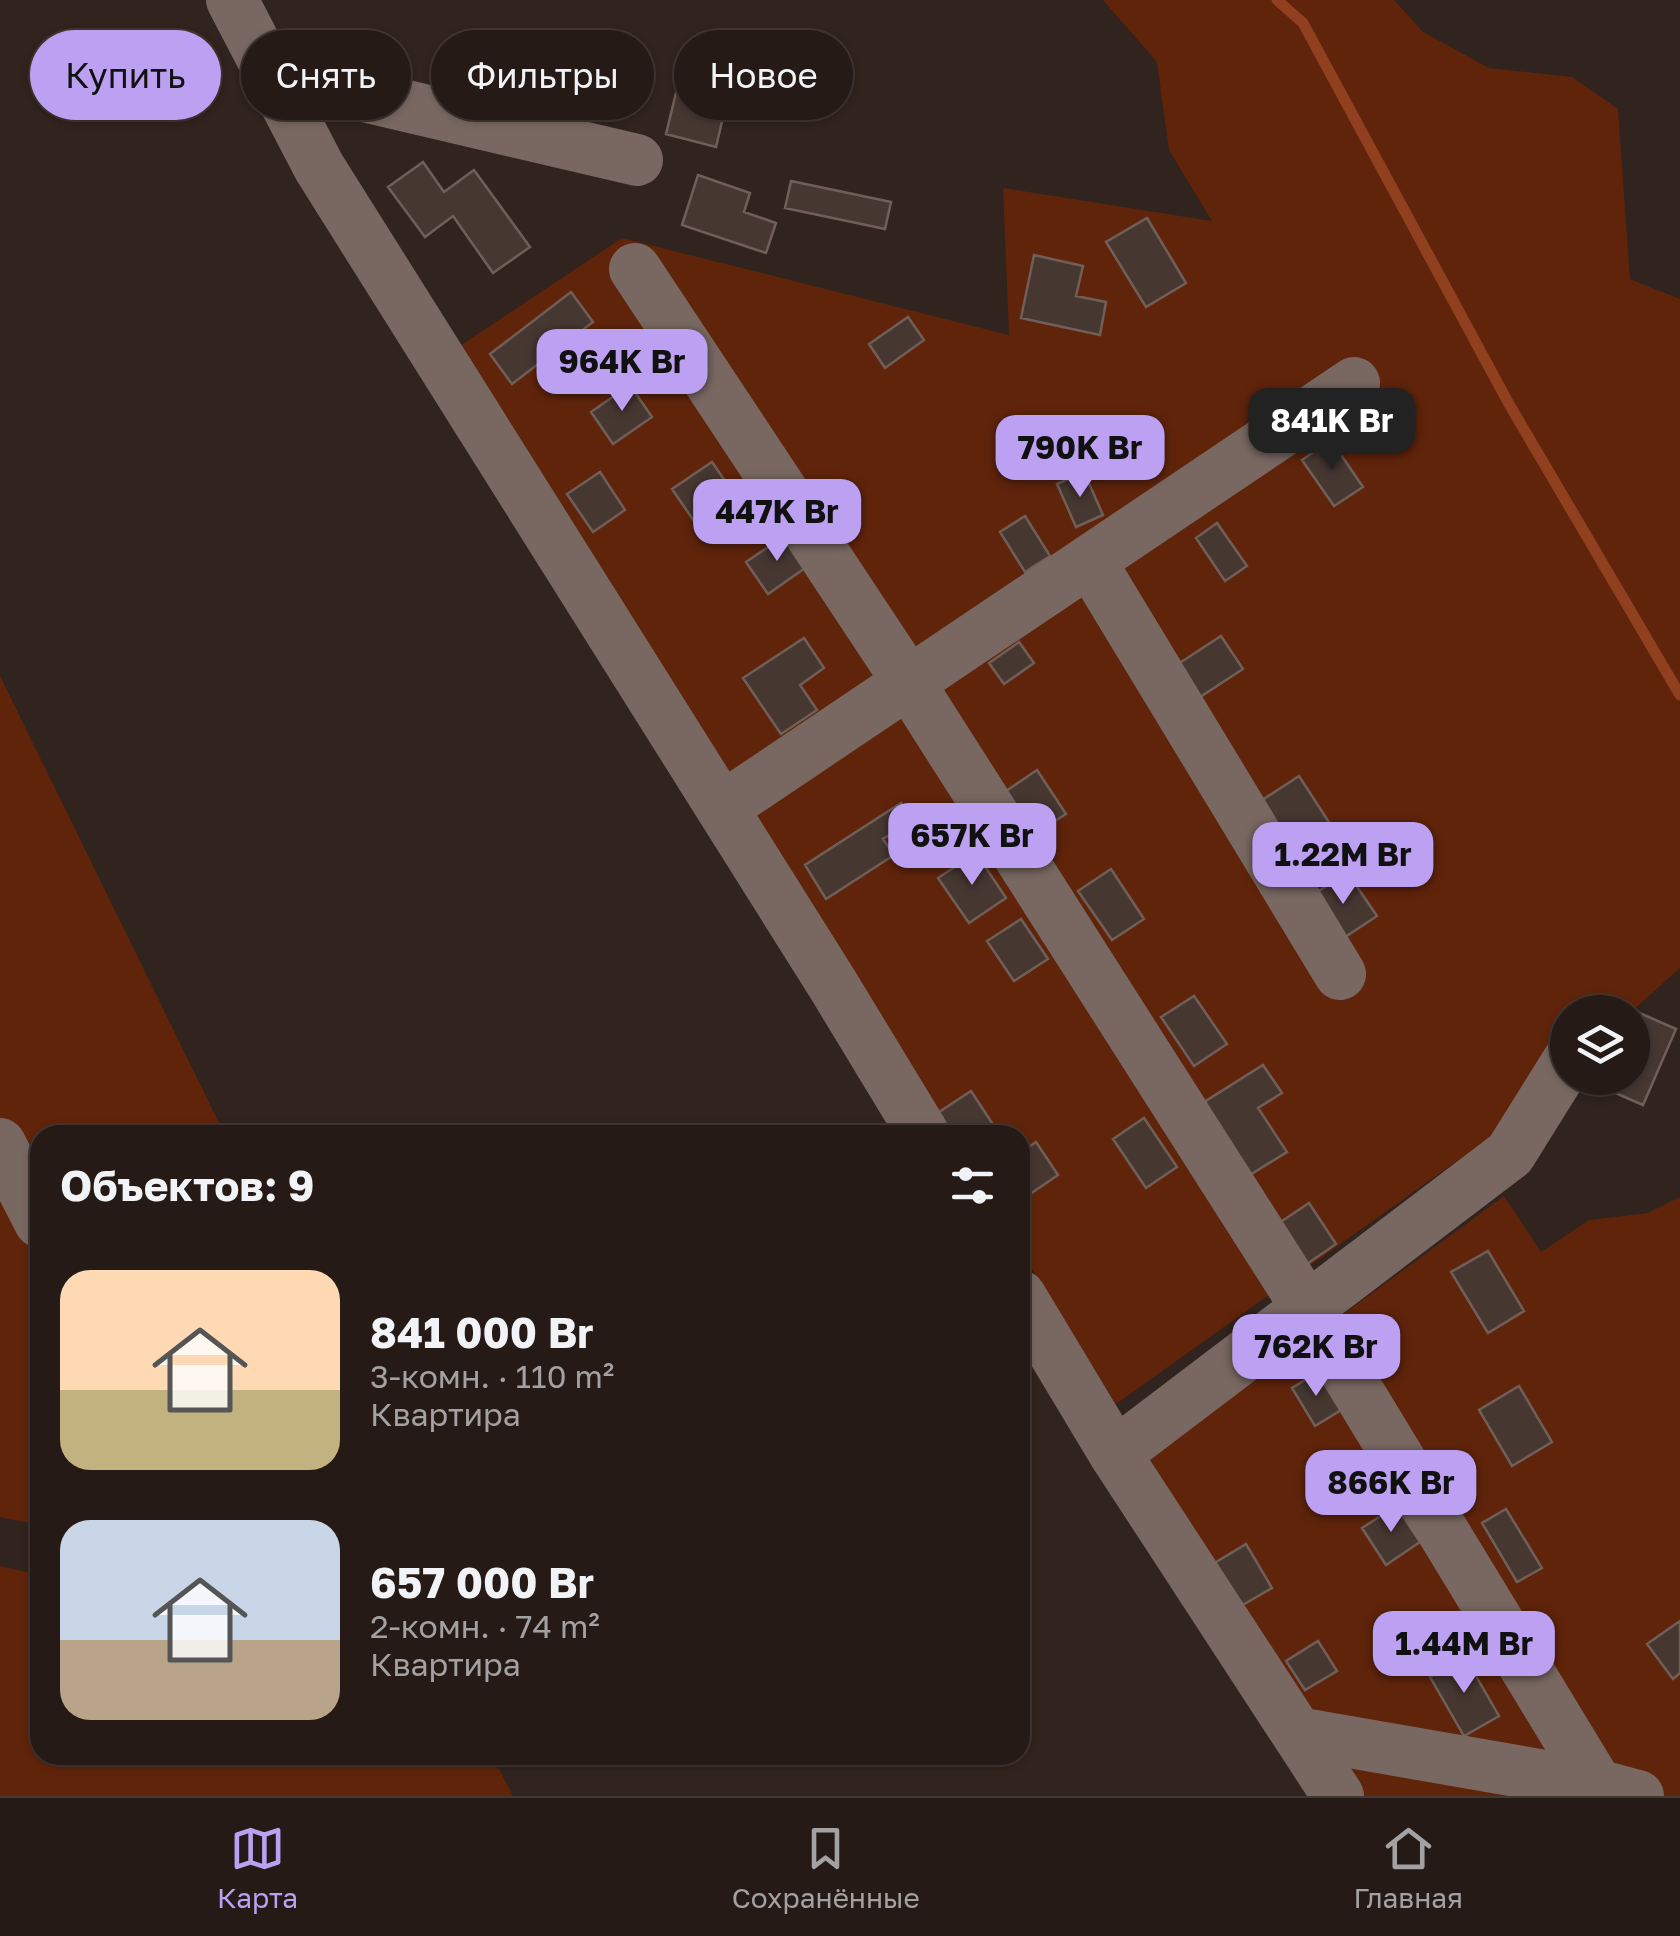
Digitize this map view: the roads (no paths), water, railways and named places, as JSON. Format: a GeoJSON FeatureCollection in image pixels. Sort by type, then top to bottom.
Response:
{"type":"FeatureCollection","features":[{"type":"Feature","properties":{"kind":"street"},"geometry":{"type":"LineString","coordinates":[[232,0],[247,30]]}},
{"type":"Feature","properties":{"kind":"street"},"geometry":{"type":"LineString","coordinates":[[411,107],[637,160]]}},
{"type":"Feature","properties":{"kind":"street"},"geometry":{"type":"LineString","coordinates":[[294,120],[319,167],[918,1125]]}},
{"type":"Feature","properties":{"kind":"street"},"geometry":{"type":"LineString","coordinates":[[635,270],[909,682],[1618,1790]]}},
{"type":"Feature","properties":{"kind":"street"},"geometry":{"type":"LineString","coordinates":[[722,808],[1354,383]]}},
{"type":"Feature","properties":{"kind":"street"},"geometry":{"type":"LineString","coordinates":[[1091,563],[1340,974]]}},
{"type":"Feature","properties":{"kind":"street"},"geometry":{"type":"LineString","coordinates":[[1116,1454],[1309,1311],[1510,1154],[1550,1090]]}},
{"type":"Feature","properties":{"kind":"street"},"geometry":{"type":"LineString","coordinates":[[0,1144],[30,1202]]}},
{"type":"Feature","properties":{"kind":"street"},"geometry":{"type":"LineString","coordinates":[[1030,1312],[1116,1454],[1338,1796]]}},
{"type":"Feature","properties":{"kind":"street"},"geometry":{"type":"LineString","coordinates":[[1298,1733],[1618,1790]]}},
{"type":"Feature","properties":{"kind":"waterway"},"geometry":{"type":"LineString","coordinates":[[1277,0],[1303,23],[1509,404],[1680,695]]}}]}
